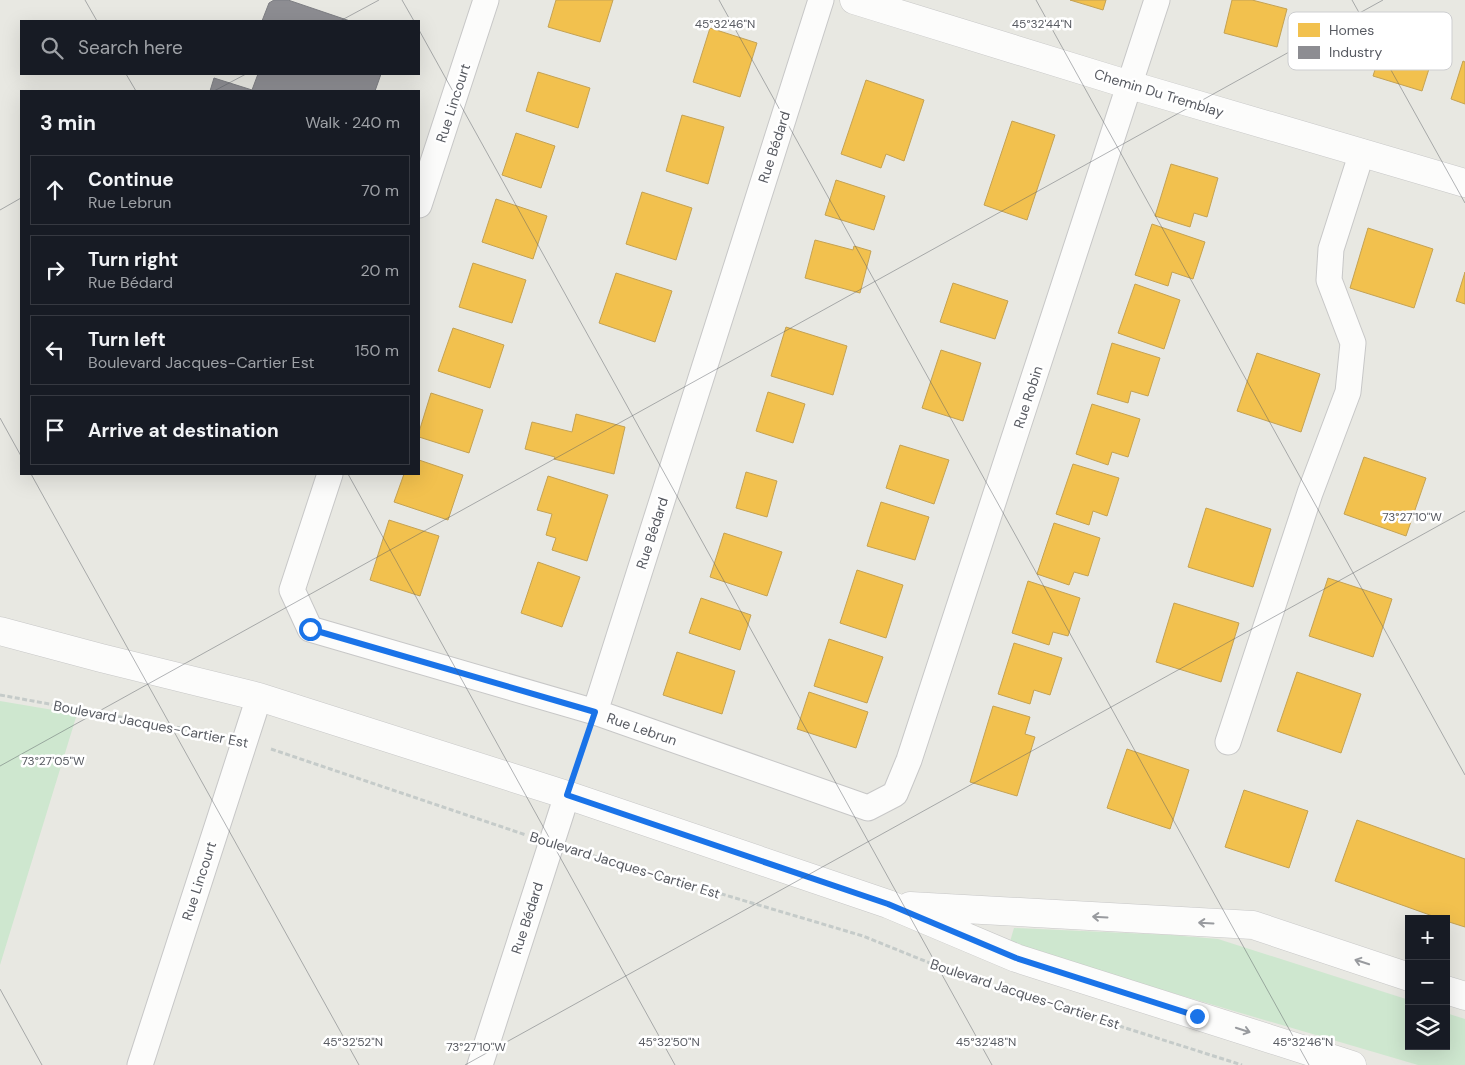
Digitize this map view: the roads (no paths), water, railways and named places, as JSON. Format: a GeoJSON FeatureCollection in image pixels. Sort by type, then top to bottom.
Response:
{"type":"FeatureCollection","features":[{"type":"Feature","properties":{"kind":"main road","name":"Chemin Du Tremblay"},"geometry":{"type":"LineString","coordinates":[[854,0],[1130,85],[1465,183]]}},
{"type":"Feature","properties":{"kind":"main road"},"geometry":{"type":"LineString","coordinates":[[0,631],[258,697],[567,795],[888,904],[1016,958],[1352,1065]]}},
{"type":"Feature","properties":{"kind":"main road"},"geometry":{"type":"LineString","coordinates":[[888,904],[1254,926],[1405,976]]}},
{"type":"Feature","properties":{"kind":"main road"},"geometry":{"type":"LineString","coordinates":[[1450,991],[1465,996]]}},
{"type":"Feature","properties":{"kind":"street","name":"Rue Lincourt"},"geometry":{"type":"LineString","coordinates":[[420,202],[486,0]]}},
{"type":"Feature","properties":{"kind":"street","name":"Rue Bédard"},"geometry":{"type":"LineString","coordinates":[[595,712],[821,0]]}},
{"type":"Feature","properties":{"kind":"street","name":"Rue Robin"},"geometry":{"type":"LineString","coordinates":[[895,794],[909,760],[1157,0]]}},
{"type":"Feature","properties":{"kind":"street"},"geometry":{"type":"LineString","coordinates":[[1228,742],[1310,493],[1348,392],[1353,343],[1329,280],[1331,249],[1362,152]]}},
{"type":"Feature","properties":{"kind":"street","name":"Rue Lebrun"},"geometry":{"type":"LineString","coordinates":[[330,475],[292,590],[310,629],[595,712],[868,808],[895,794]]}},
{"type":"Feature","properties":{"kind":"street","name":"Rue Lincourt"},"geometry":{"type":"LineString","coordinates":[[140,1065],[258,697]]}},
{"type":"Feature","properties":{"kind":"street","name":"Rue Bédard"},"geometry":{"type":"LineString","coordinates":[[480,1065],[567,795]]}}]}
